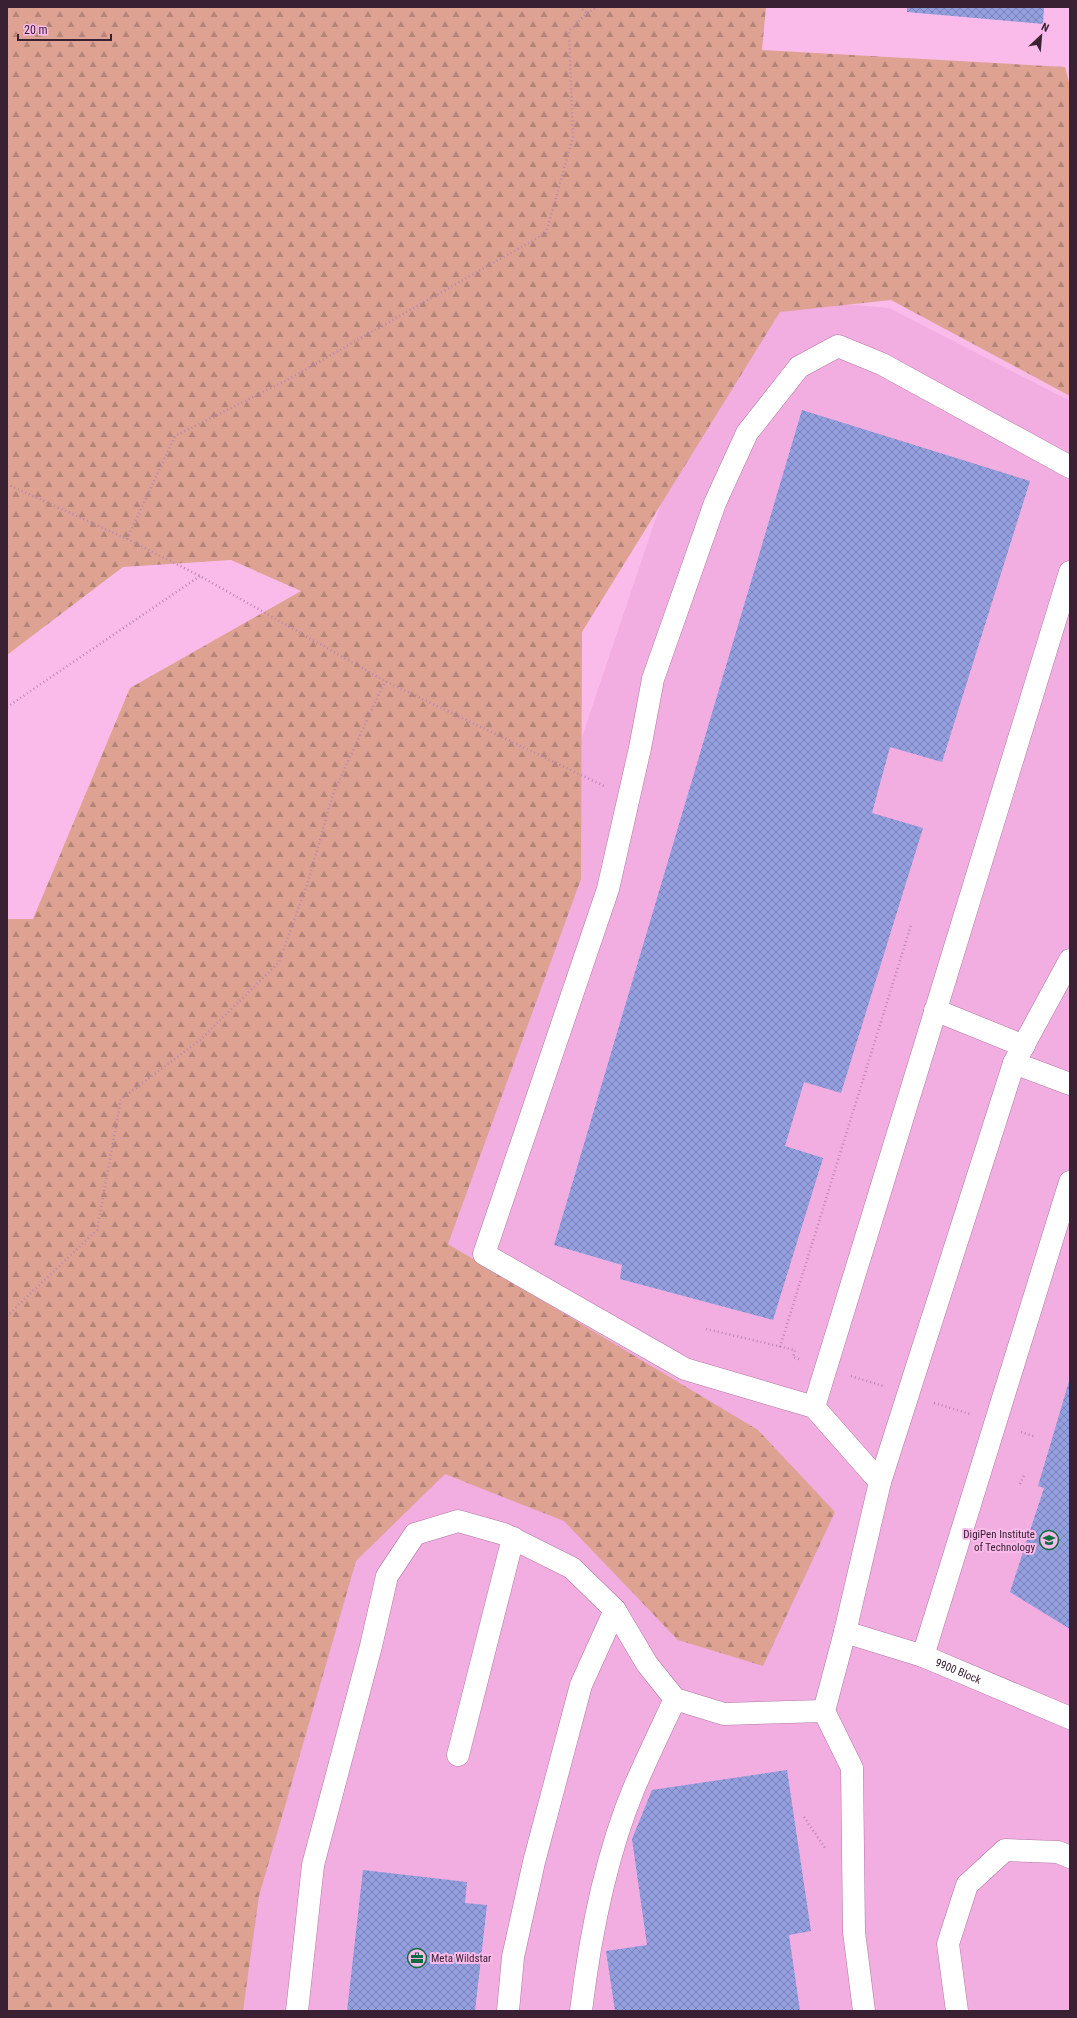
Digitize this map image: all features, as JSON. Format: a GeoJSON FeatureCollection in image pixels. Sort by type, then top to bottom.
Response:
{"type":"FeatureCollection","features":[{"type":"Feature","properties":{"kind":"lane"},"geometry":{"type":"LineString","coordinates":[[880,1482],[814,1407],[685,1370],[484,1254],[608,889],[629,798],[653,679],[715,503],[747,433],[799,367],[838,346],[882,364],[1070,467]]}},
{"type":"Feature","properties":{"kind":"lane"},"geometry":{"type":"LineString","coordinates":[[814,1407],[1070,572]]}},
{"type":"Feature","properties":{"kind":"lane"},"geometry":{"type":"LineString","coordinates":[[864,2011],[854,1932],[852,1768],[824,1711],[845,1632],[880,1482],[1019,1055],[1070,960]]}},
{"type":"Feature","properties":{"kind":"lane"},"geometry":{"type":"LineString","coordinates":[[935,1010],[1070,1084]]}},
{"type":"Feature","properties":{"kind":"lane"},"geometry":{"type":"LineString","coordinates":[[923,1656],[1070,1182]]}},
{"type":"Feature","properties":{"kind":"lane"},"geometry":{"type":"LineString","coordinates":[[297,2011],[312,1865],[387,1576],[415,1534],[458,1521],[504,1534],[572,1568],[615,1610],[647,1664],[675,1699],[724,1714],[824,1711]]}},
{"type":"Feature","properties":{"kind":"lane"},"geometry":{"type":"LineString","coordinates":[[458,1755],[513,1538]]}},
{"type":"Feature","properties":{"kind":"lane"},"geometry":{"type":"LineString","coordinates":[[508,2011],[513,1957],[534,1862],[579,1692],[615,1610]]}},
{"type":"Feature","properties":{"kind":"lane","name":"9900 Block"},"geometry":{"type":"LineString","coordinates":[[845,1632],[923,1656],[1070,1718]]}},
{"type":"Feature","properties":{"kind":"lane"},"geometry":{"type":"LineString","coordinates":[[581,2011],[587,1961],[609,1863],[634,1788],[675,1699]]}},
{"type":"Feature","properties":{"kind":"lane"},"geometry":{"type":"LineString","coordinates":[[958,2011],[948,1944],[967,1885],[1004,1850],[1058,1852],[1070,1857]]}},
{"type":"Feature","properties":{"kind":"path"},"geometry":{"type":"LineString","coordinates":[[579,7],[587,13]]}},
{"type":"Feature","properties":{"kind":"path"},"geometry":{"type":"LineString","coordinates":[[127,539],[175,436],[285,382],[546,233],[573,138],[569,31],[587,13],[597,7]]}},
{"type":"Feature","properties":{"kind":"path"},"geometry":{"type":"LineString","coordinates":[[7,484],[127,539],[200,576],[386,681],[629,798]]}},
{"type":"Feature","properties":{"kind":"path"},"geometry":{"type":"LineString","coordinates":[[7,707],[200,576]]}},
{"type":"Feature","properties":{"kind":"path"},"geometry":{"type":"LineString","coordinates":[[7,1316],[97,1230],[121,1100],[200,1040],[279,962],[308,882],[332,794],[386,681]]}},
{"type":"Feature","properties":{"kind":"path"},"geometry":{"type":"LineString","coordinates":[[780,1347],[911,926]]}},
{"type":"Feature","properties":{"kind":"path"},"geometry":{"type":"LineString","coordinates":[[706,1329],[795,1350],[793,1357],[804,1360]]}},
{"type":"Feature","properties":{"kind":"path"},"geometry":{"type":"LineString","coordinates":[[847,1374],[888,1388]]}},
{"type":"Feature","properties":{"kind":"path"},"geometry":{"type":"LineString","coordinates":[[934,1403],[974,1416]]}},
{"type":"Feature","properties":{"kind":"path"},"geometry":{"type":"LineString","coordinates":[[1027,1434],[1036,1436]]}},
{"type":"Feature","properties":{"kind":"path"},"geometry":{"type":"LineString","coordinates":[[1020,1484],[1025,1473]]}},
{"type":"Feature","properties":{"kind":"path"},"geometry":{"type":"LineString","coordinates":[[804,1817],[828,1851]]}},
{"type":"Feature","properties":{"kind":"shaded area"},"geometry":{"type":"Polygon","coordinates":[[[775,298],[889,308],[1070,401],[1070,2011],[180,2011],[230,1777],[696,400],[775,298]]]}},
{"type":"Feature","properties":{"kind":"green space"},"geometry":{"type":"Polygon","coordinates":[[[7,7],[766,7],[762,50],[1065,67],[1070,86],[1070,396],[891,300],[780,312],[582,632],[581,879],[448,1244],[758,1430],[835,1512],[763,1666],[678,1640],[564,1521],[445,1474],[356,1561],[259,1896],[243,2011],[7,2011],[7,919],[33,919],[130,688],[301,591],[231,560],[123,567],[7,655],[7,7]]]}},
{"type":"Feature","properties":{"kind":"building"},"geometry":{"type":"Polygon","coordinates":[[[907,7],[1044,7],[1043,24],[907,12],[907,7]]]}},
{"type":"Feature","properties":{"kind":"building"},"geometry":{"type":"Polygon","coordinates":[[[802,410],[1030,481],[942,762],[890,747],[872,813],[923,828],[841,1093],[804,1082],[785,1146],[823,1158],[773,1320],[620,1279],[622,1265],[554,1245],[802,410]]]}},
{"type":"Feature","properties":{"kind":"building","name":"DigiPen Institute of Technology"},"geometry":{"type":"Polygon","coordinates":[[[1070,1378],[1070,1629],[1010,1592],[1044,1488],[1038,1486],[1070,1378]]]}},
{"type":"Feature","properties":{"kind":"building"},"geometry":{"type":"Polygon","coordinates":[[[787,1770],[811,1931],[789,1935],[800,2011],[615,2011],[606,1951],[647,1945],[632,1839],[652,1790],[787,1770]]]}},
{"type":"Feature","properties":{"kind":"building","name":"Meta Wildstar"},"geometry":{"type":"Polygon","coordinates":[[[363,1870],[467,1882],[465,1903],[487,1905],[475,2011],[347,2011],[363,1870]]]}},
{"type":"Feature","properties":{"kind":"place","name":"DigiPen Institute of Technology"},"geometry":{"type":"Point","coordinates":[1049,1540]}},
{"type":"Feature","properties":{"kind":"place","name":"Meta Wildstar"},"geometry":{"type":"Point","coordinates":[417,1958]}}]}
